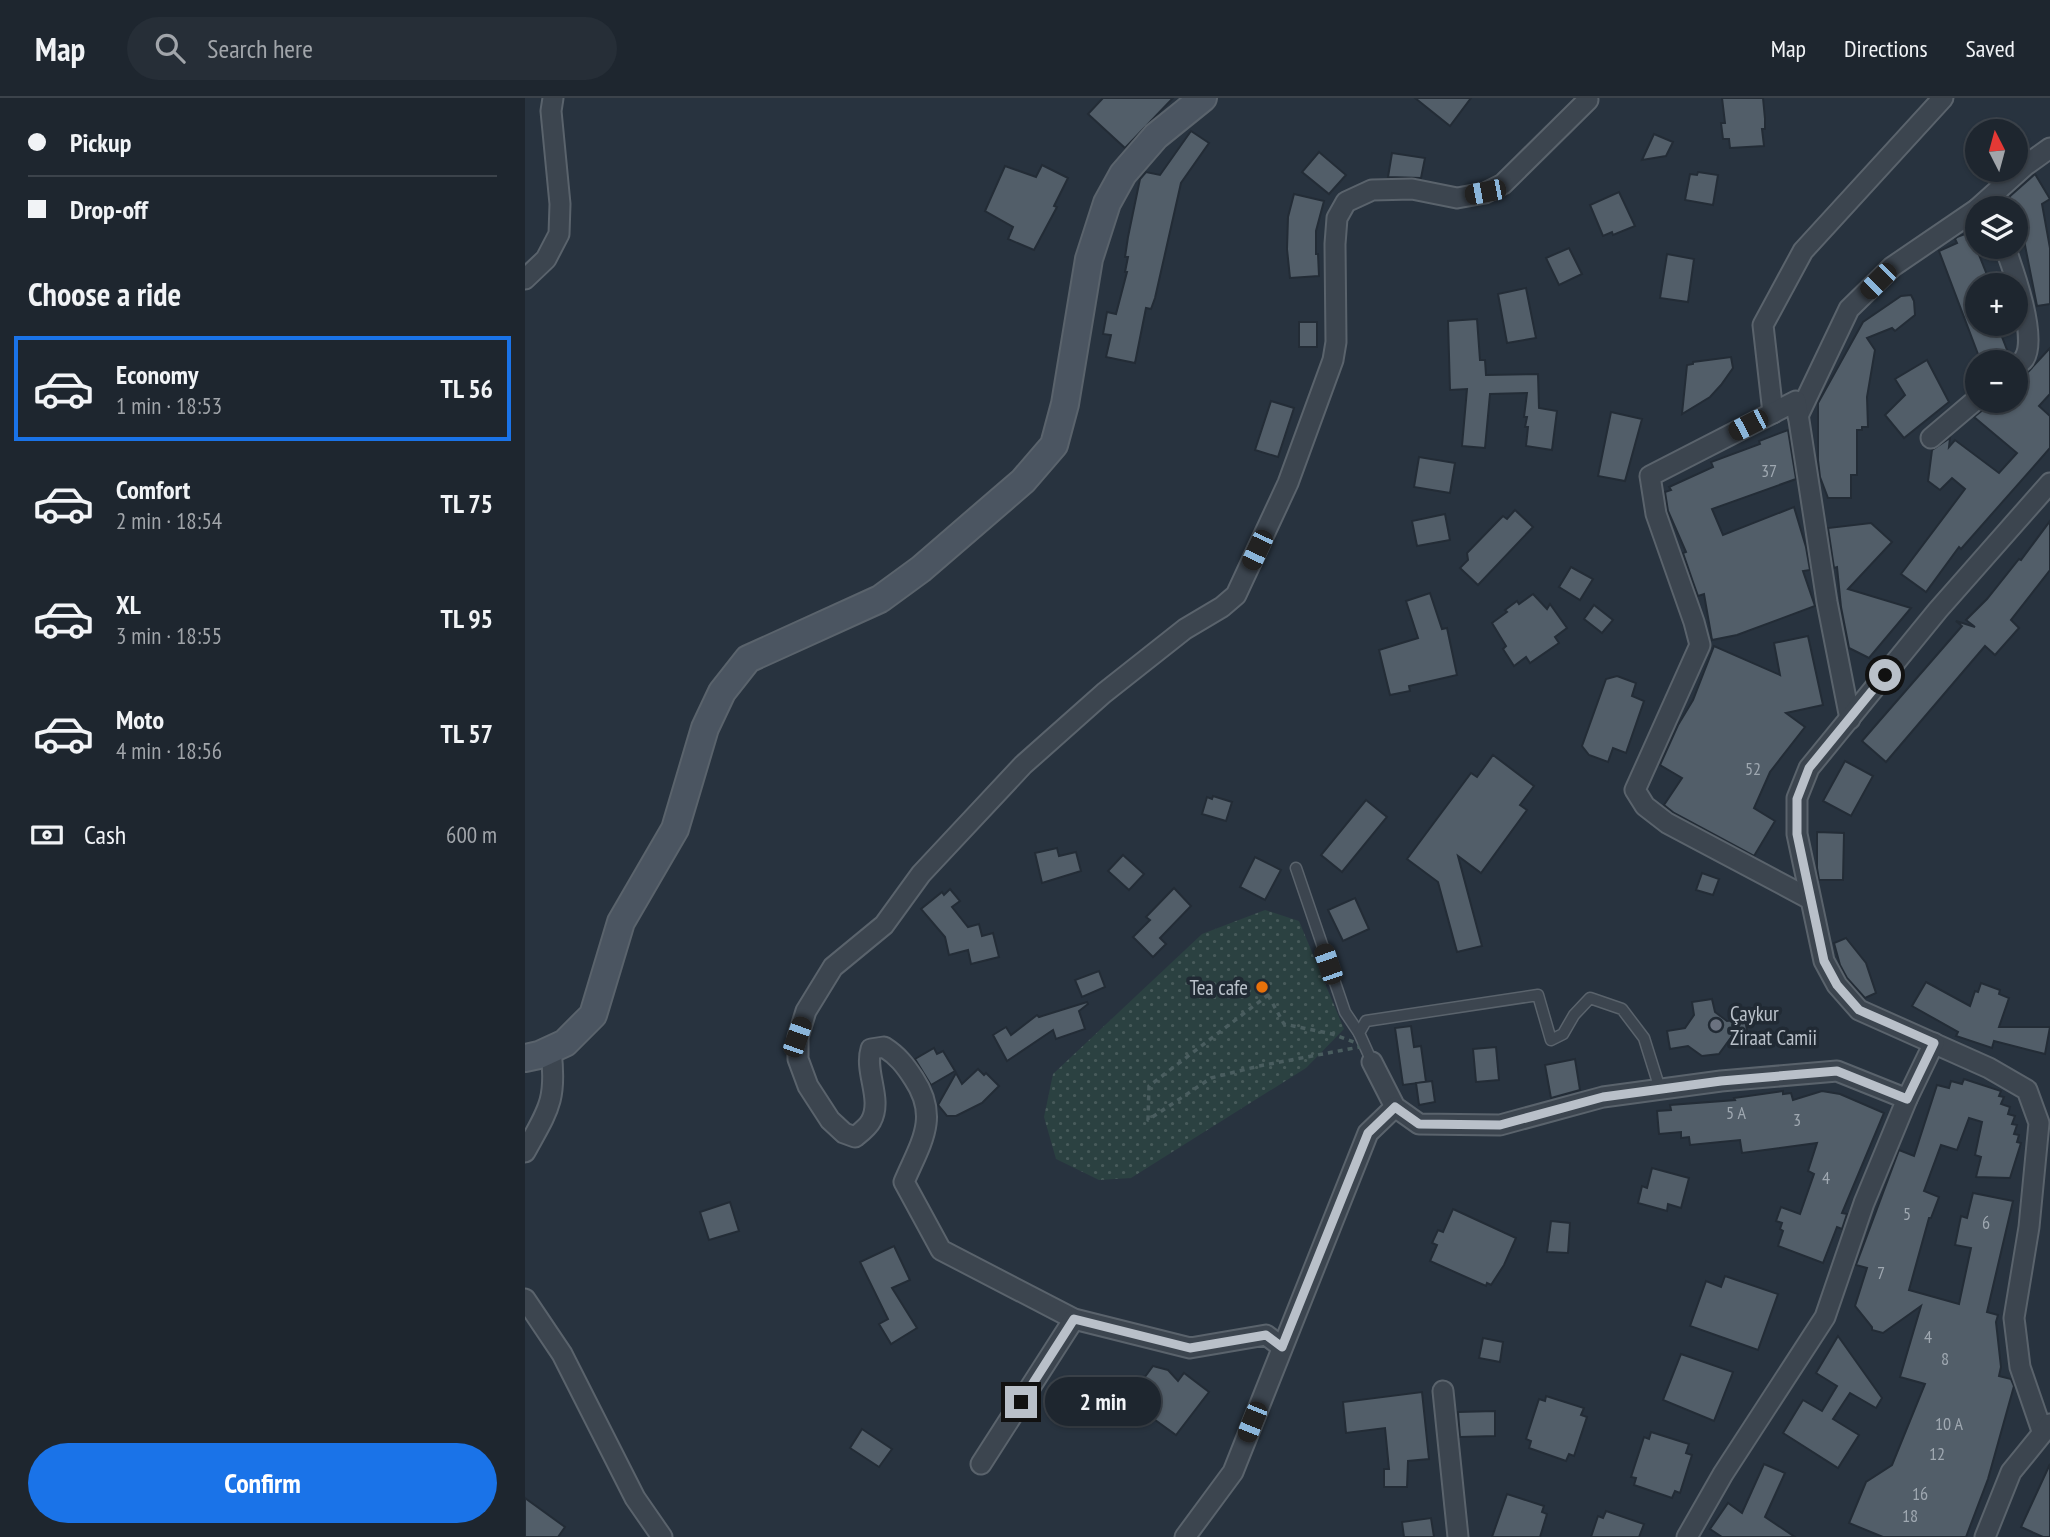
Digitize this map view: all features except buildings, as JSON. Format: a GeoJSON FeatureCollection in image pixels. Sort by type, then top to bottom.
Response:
{"type":"FeatureCollection","features":[{"type":"Feature","properties":{"kind":"street"},"geometry":{"type":"LineString","coordinates":[[525,279],[546,259],[559,234],[560,204],[551,111],[553,98]]}},
{"type":"Feature","properties":{"kind":"street"},"geometry":{"type":"LineString","coordinates":[[525,1058],[551,1051],[565,1043],[593,1015],[621,922],[675,830],[705,728],[722,692],[748,659],[880,599],[921,569],[1023,481],[1054,445],[1065,404],[1089,259],[1107,203],[1123,174],[1156,136],[1203,98]]}},
{"type":"Feature","properties":{"kind":"street"},"geometry":{"type":"LineString","coordinates":[[1773,413],[1763,325],[1803,251],[1943,98]]}},
{"type":"Feature","properties":{"kind":"street"},"geometry":{"type":"LineString","coordinates":[[1282,1347],[1266,1335],[1190,1348],[1074,1319],[941,1250],[904,1182],[925,1134],[928,1116],[925,1095],[899,1056],[884,1046],[871,1049],[868,1058],[875,1104],[871,1122],[855,1137],[844,1133],[830,1120],[808,1086],[797,1059],[797,1037],[806,1011],[833,967],[884,925],[921,873],[1023,765],[1104,693],[1185,629],[1222,607],[1236,595],[1288,483],[1333,360],[1336,342],[1337,218],[1346,202],[1372,190],[1412,189],[1457,198],[1485,192],[1503,184],[1588,100]]}},
{"type":"Feature","properties":{"kind":"street"},"geometry":{"type":"LineString","coordinates":[[1995,196],[2026,165],[2050,148]]}},
{"type":"Feature","properties":{"kind":"street"},"geometry":{"type":"LineString","coordinates":[[1798,416],[1849,309],[1892,267],[1965,219]]}},
{"type":"Feature","properties":{"kind":"street"},"geometry":{"type":"LineString","coordinates":[[2009,259],[2020,290],[2028,341],[2026,350]]}},
{"type":"Feature","properties":{"kind":"street"},"geometry":{"type":"LineString","coordinates":[[1810,899],[1667,823],[1645,806],[1635,790],[1700,645],[1656,514],[1650,476],[1795,401],[1827,602],[1850,719]]}},
{"type":"Feature","properties":{"kind":"street"},"geometry":{"type":"LineString","coordinates":[[1931,438],[1965,408]]}},
{"type":"Feature","properties":{"kind":"street"},"geometry":{"type":"LineString","coordinates":[[1986,1537],[2011,1472],[2046,1427],[2020,1367],[2014,1318],[2029,1227],[2039,1123],[2028,1090],[1989,1068],[1859,1010],[1837,985],[1824,961],[1810,899],[1797,834],[1797,799],[1809,768],[1938,610],[2050,483]]}},
{"type":"Feature","properties":{"kind":"street"},"geometry":{"type":"LineString","coordinates":[[1687,1537],[1723,1474],[1825,1317],[1864,1203],[1907,1099],[1934,1043]]}},
{"type":"Feature","properties":{"kind":"street"},"geometry":{"type":"LineString","coordinates":[[525,1152],[551,1104],[555,1081],[551,1051]]}},
{"type":"Feature","properties":{"kind":"street"},"geometry":{"type":"LineString","coordinates":[[1368,1054],[1395,1107],[1419,1124],[1500,1125],[1603,1097],[1721,1081],[1837,1071],[1907,1099]]}},
{"type":"Feature","properties":{"kind":"street"},"geometry":{"type":"LineString","coordinates":[[1185,1537],[1233,1472],[1368,1133],[1395,1107]]}},
{"type":"Feature","properties":{"kind":"street"},"geometry":{"type":"LineString","coordinates":[[525,1298],[562,1354],[635,1498],[662,1537]]}},
{"type":"Feature","properties":{"kind":"street"},"geometry":{"type":"LineString","coordinates":[[981,1464],[1074,1319]]}},
{"type":"Feature","properties":{"kind":"street"},"geometry":{"type":"LineString","coordinates":[[1443,1391],[1458,1537]]}},
{"type":"Feature","properties":{"kind":"lane"},"geometry":{"type":"LineString","coordinates":[[1296,868],[1345,1012],[1359,1033],[1368,1054]]}},
{"type":"Feature","properties":{"kind":"lane"},"geometry":{"type":"LineString","coordinates":[[1359,1033],[1366,1021],[1538,995],[1551,1040],[1563,1034],[1574,1015],[1590,998],[1622,1009],[1644,1038],[1660,1089]]}},
{"type":"Feature","properties":{"kind":"path"},"geometry":{"type":"LineString","coordinates":[[1332,1034],[1284,1024],[1268,995],[1149,1086],[1148,1120],[1211,1078],[1259,1066],[1368,1054]]}},
{"type":"Feature","properties":{"kind":"green space"},"geometry":{"type":"Polygon","coordinates":[[[1265,910],[1299,921],[1344,1029],[1306,1068],[1131,1178],[1099,1180],[1056,1159],[1044,1117],[1053,1074],[1202,934],[1265,910]]]}},
{"type":"Feature","properties":{"kind":"place","name":"Tea cafe"},"geometry":{"type":"Point","coordinates":[1262,987]}},
{"type":"Feature","properties":{"kind":"place","name":"Çaykur Ziraat Camii"},"geometry":{"type":"Point","coordinates":[1716,1025]}},
{"type":"Feature","properties":{"kind":"route"},"geometry":{"type":"LineString","coordinates":[[1021,1402],[1074,1319],[1190,1348],[1266,1335],[1282,1347],[1368,1133],[1395,1107],[1419,1124],[1500,1125],[1603,1097],[1721,1081],[1837,1071],[1907,1099],[1934,1043],[1859,1010],[1837,985],[1824,961],[1797,834],[1797,799],[1809,768],[1885,675]]}}]}
